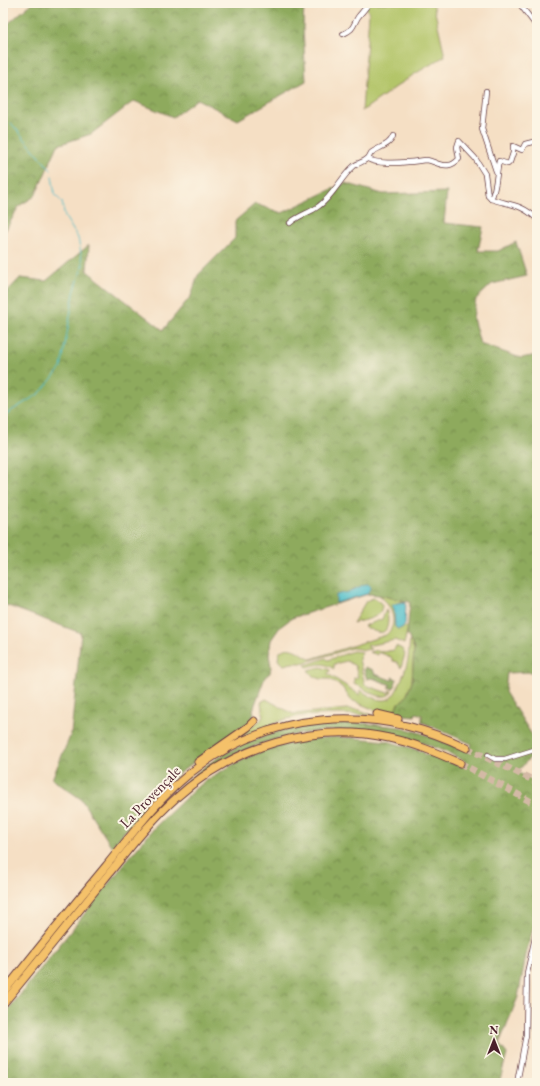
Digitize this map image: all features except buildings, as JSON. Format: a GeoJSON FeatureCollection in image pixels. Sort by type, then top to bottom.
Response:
{"type":"FeatureCollection","features":[{"type":"Feature","properties":{"kind":"highway"},"geometry":{"type":"LineString","coordinates":[[377,714],[420,725],[435,734]]}},
{"type":"Feature","properties":{"kind":"highway","name":"La Provençale"},"geometry":{"type":"LineString","coordinates":[[3,993],[163,797],[190,774],[227,749],[254,736],[295,723],[327,719],[364,718],[406,725],[435,734],[467,748]]}},
{"type":"Feature","properties":{"kind":"highway"},"geometry":{"type":"LineString","coordinates":[[163,797],[174,782],[187,770],[248,727],[254,721]]}},
{"type":"Feature","properties":{"kind":"highway","name":"La Provençale"},"geometry":{"type":"LineString","coordinates":[[3,1004],[133,844],[160,814],[189,786],[229,760],[264,745],[284,740],[318,734],[352,733],[372,735],[407,742],[460,763]]}},
{"type":"Feature","properties":{"kind":"street"},"geometry":{"type":"LineString","coordinates":[[343,34],[351,30],[369,3]]}},
{"type":"Feature","properties":{"kind":"street"},"geometry":{"type":"LineString","coordinates":[[519,3],[537,27]]}},
{"type":"Feature","properties":{"kind":"street"},"geometry":{"type":"LineString","coordinates":[[486,91],[482,129],[496,171]]}},
{"type":"Feature","properties":{"kind":"street"},"geometry":{"type":"LineString","coordinates":[[290,223],[296,218],[320,206],[346,174],[355,166],[368,159],[371,153],[389,142],[393,136]]}},
{"type":"Feature","properties":{"kind":"street"},"geometry":{"type":"LineString","coordinates":[[368,159],[381,162],[429,160],[448,166],[459,159],[457,147],[459,141],[475,158],[485,174],[488,196],[522,207],[537,219]]}},
{"type":"Feature","properties":{"kind":"street"},"geometry":{"type":"LineString","coordinates":[[491,198],[494,192],[496,171],[499,161],[508,164],[513,153],[513,146],[522,150],[525,144],[537,141]]}},
{"type":"Feature","properties":{"kind":"street"},"geometry":{"type":"LineString","coordinates":[[488,755],[495,759],[505,759],[537,749]]}},
{"type":"Feature","properties":{"kind":"street"},"geometry":{"type":"LineString","coordinates":[[517,1083],[526,1035],[527,973],[537,930]]}},
{"type":"Feature","properties":{"kind":"green space"},"geometry":{"type":"Polygon","coordinates":[[[32,3],[304,3],[303,28],[306,81],[238,120],[197,99],[173,117],[134,101],[91,134],[58,145],[35,196],[19,206],[3,235],[3,28],[32,3]]]}},
{"type":"Feature","properties":{"kind":"green space"},"geometry":{"type":"Polygon","coordinates":[[[364,3],[433,3],[445,56],[413,75],[362,111],[369,13],[364,3]]]}},
{"type":"Feature","properties":{"kind":"green space"},"geometry":{"type":"Polygon","coordinates":[[[345,183],[383,194],[447,192],[444,223],[483,227],[478,251],[498,251],[516,242],[527,276],[492,284],[476,299],[473,318],[480,344],[521,358],[537,355],[537,670],[532,672],[507,673],[505,692],[537,743],[537,750],[517,772],[537,783],[537,914],[527,950],[518,997],[499,1044],[507,1054],[499,1083],[3,1083],[3,1016],[156,826],[196,788],[243,759],[265,750],[303,740],[336,737],[387,741],[424,752],[424,754],[463,767],[465,761],[429,745],[392,735],[356,731],[319,731],[283,738],[247,749],[213,766],[181,788],[180,787],[209,764],[232,750],[272,733],[314,724],[358,723],[400,727],[469,751],[472,744],[422,722],[422,715],[416,713],[415,716],[392,714],[398,704],[406,697],[412,682],[414,649],[407,634],[410,602],[368,594],[292,618],[280,627],[271,640],[269,655],[271,666],[270,673],[265,677],[253,710],[254,713],[251,722],[216,745],[168,782],[112,847],[81,799],[52,779],[71,734],[81,633],[3,604],[3,296],[20,278],[46,281],[89,245],[87,271],[163,330],[191,296],[198,275],[235,238],[235,221],[255,204],[282,213],[345,183]]]}},
{"type":"Feature","properties":{"kind":"green space"},"geometry":{"type":"Polygon","coordinates":[[[379,595],[406,601],[397,603],[394,609],[395,627],[399,629],[408,627],[404,644],[395,640],[367,646],[371,649],[365,650],[352,648],[302,663],[284,665],[278,660],[279,653],[286,649],[295,650],[311,659],[386,635],[392,625],[392,614],[387,604],[379,595]]]}},
{"type":"Feature","properties":{"kind":"green space"},"geometry":{"type":"Polygon","coordinates":[[[373,598],[378,600],[382,605],[379,614],[372,618],[353,623],[366,601],[373,598]]]}},
{"type":"Feature","properties":{"kind":"green space"},"geometry":{"type":"Polygon","coordinates":[[[386,610],[388,625],[384,631],[375,632],[364,626],[382,619],[386,610]]]}},
{"type":"Feature","properties":{"kind":"green space"},"geometry":{"type":"Polygon","coordinates":[[[410,638],[414,649],[412,682],[406,697],[398,704],[392,714],[375,710],[351,700],[342,687],[329,679],[321,679],[313,676],[308,670],[321,667],[330,670],[328,674],[360,695],[360,690],[378,699],[389,699],[395,693],[401,681],[408,660],[410,638]]]}},
{"type":"Feature","properties":{"kind":"green space"},"geometry":{"type":"Polygon","coordinates":[[[396,646],[402,649],[405,654],[401,668],[397,662],[393,661],[391,657],[378,652],[378,655],[369,652],[378,650],[383,652],[394,650],[396,646]]]}},
{"type":"Feature","properties":{"kind":"green space"},"geometry":{"type":"Polygon","coordinates":[[[353,651],[362,652],[359,659],[365,685],[388,693],[390,693],[389,690],[392,691],[389,695],[379,696],[354,683],[354,678],[358,677],[355,666],[347,661],[334,664],[334,669],[324,664],[307,667],[305,665],[326,658],[328,660],[353,651]]]}},
{"type":"Feature","properties":{"kind":"green space"},"geometry":{"type":"Polygon","coordinates":[[[365,667],[373,670],[375,674],[391,680],[393,680],[392,677],[397,679],[393,689],[388,687],[391,685],[372,678],[367,679],[364,670],[365,667]]]}},
{"type":"Feature","properties":{"kind":"green space"},"geometry":{"type":"Polygon","coordinates":[[[266,699],[293,714],[347,709],[360,710],[372,715],[337,714],[299,716],[283,720],[231,741],[230,740],[261,720],[263,716],[261,702],[266,699]]]}},
{"type":"Feature","properties":{"kind":"water"},"geometry":{"type":"Polygon","coordinates":[[[365,584],[371,586],[371,589],[367,594],[336,603],[336,595],[349,592],[365,584]]]}},
{"type":"Feature","properties":{"kind":"water"},"geometry":{"type":"Polygon","coordinates":[[[406,602],[405,624],[402,628],[398,629],[395,627],[394,609],[392,605],[406,602]]]}},
{"type":"Feature","properties":{"kind":"waterway"},"geometry":{"type":"LineString","coordinates":[[11,123],[51,170]]}},
{"type":"Feature","properties":{"kind":"waterway"},"geometry":{"type":"LineString","coordinates":[[3,416],[40,393],[61,368],[74,293],[83,264],[78,238],[65,217],[62,202],[55,195],[52,176]]}},
{"type":"Feature","properties":{"kind":"tunnel"},"geometry":{"type":"LineString","coordinates":[[467,748],[537,782]]}},
{"type":"Feature","properties":{"kind":"tunnel"},"geometry":{"type":"LineString","coordinates":[[460,763],[537,805]]}}]}
